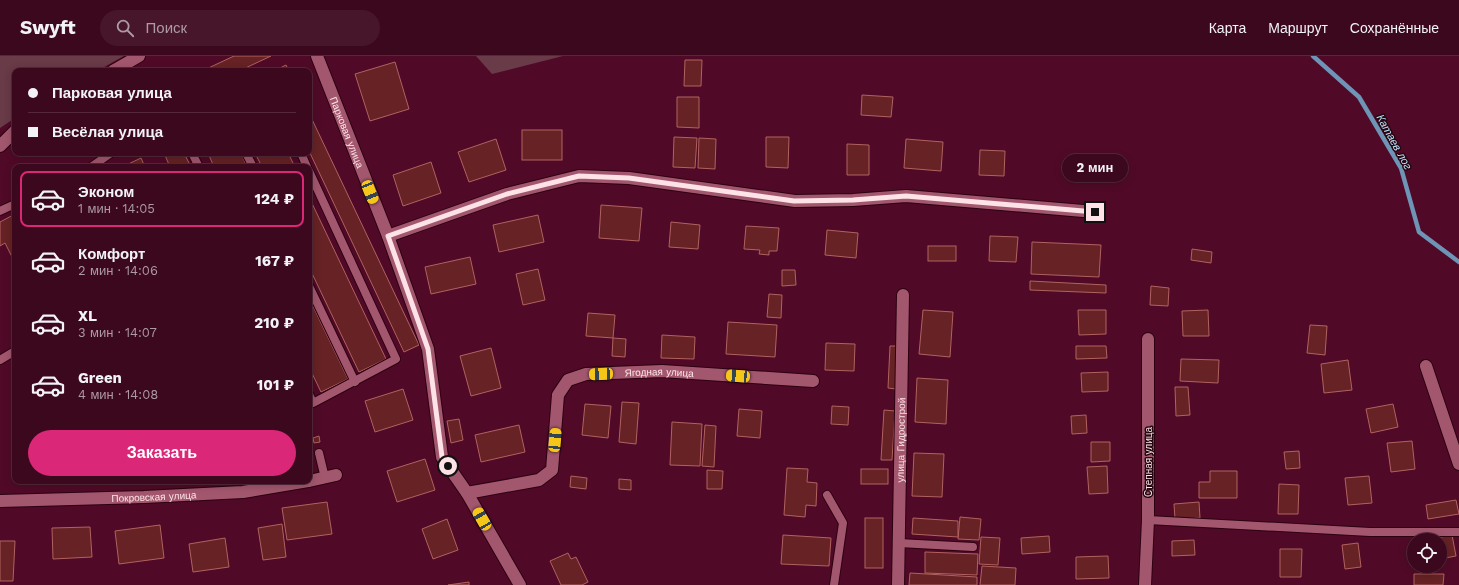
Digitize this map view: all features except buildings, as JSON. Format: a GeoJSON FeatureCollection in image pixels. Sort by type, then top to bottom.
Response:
{"type":"FeatureCollection","features":[{"type":"Feature","properties":{"kind":"street"},"geometry":{"type":"LineString","coordinates":[[118,68],[138,56]]}},
{"type":"Feature","properties":{"kind":"street","name":"Парковая улица"},"geometry":{"type":"LineString","coordinates":[[316,56],[388,236],[428,349],[442,457],[467,493],[520,585]]}},
{"type":"Feature","properties":{"kind":"street"},"geometry":{"type":"LineString","coordinates":[[0,146],[12,134]]}},
{"type":"Feature","properties":{"kind":"street"},"geometry":{"type":"LineString","coordinates":[[388,236],[507,194],[579,176],[629,178],[794,201],[853,200],[906,196],[1095,212]]}},
{"type":"Feature","properties":{"kind":"street","name":"улица Гидрострой"},"geometry":{"type":"LineString","coordinates":[[898,585],[903,295]]}},
{"type":"Feature","properties":{"kind":"street","name":"Степная улица"},"geometry":{"type":"LineString","coordinates":[[1145,585],[1148,520],[1148,338]]}},
{"type":"Feature","properties":{"kind":"street"},"geometry":{"type":"LineString","coordinates":[[1426,366],[1459,464]]}},
{"type":"Feature","properties":{"kind":"street","name":"Ягодная улица"},"geometry":{"type":"LineString","coordinates":[[467,493],[539,480],[552,470],[558,395],[568,380],[586,374],[662,371],[813,381]]}},
{"type":"Feature","properties":{"kind":"street","name":"Покровская улица"},"geometry":{"type":"LineString","coordinates":[[312,480],[330,476]]}},
{"type":"Feature","properties":{"kind":"street","name":"Покровская улица"},"geometry":{"type":"LineString","coordinates":[[0,501],[144,497],[243,492],[290,484]]}},
{"type":"Feature","properties":{"kind":"lane"},"geometry":{"type":"LineString","coordinates":[[95,164],[107,156]]}},
{"type":"Feature","properties":{"kind":"lane"},"geometry":{"type":"LineString","coordinates":[[312,177],[396,359],[313,403],[312,401]]}},
{"type":"Feature","properties":{"kind":"lane"},"geometry":{"type":"LineString","coordinates":[[0,211],[12,205]]}},
{"type":"Feature","properties":{"kind":"lane"},"geometry":{"type":"LineString","coordinates":[[312,292],[355,382]]}},
{"type":"Feature","properties":{"kind":"lane"},"geometry":{"type":"LineString","coordinates":[[0,360],[12,353]]}},
{"type":"Feature","properties":{"kind":"lane"},"geometry":{"type":"LineString","coordinates":[[318,453],[330,476]]}},
{"type":"Feature","properties":{"kind":"lane"},"geometry":{"type":"LineString","coordinates":[[827,495],[843,523],[834,585]]}},
{"type":"Feature","properties":{"kind":"lane"},"geometry":{"type":"LineString","coordinates":[[1148,520],[1370,532],[1459,532]]}},
{"type":"Feature","properties":{"kind":"lane"},"geometry":{"type":"LineString","coordinates":[[899,543],[973,547]]}},
{"type":"Feature","properties":{"kind":"shaded area"},"geometry":{"type":"Polygon","coordinates":[[[0,56],[124,56],[102,68],[12,68],[12,120],[0,128],[0,56]]]}},
{"type":"Feature","properties":{"kind":"shaded area"},"geometry":{"type":"Polygon","coordinates":[[[476,56],[563,56],[492,74],[476,56]]]}},
{"type":"Feature","properties":{"kind":"waterway","name":"Катаев лог"},"geometry":{"type":"LineString","coordinates":[[1313,56],[1359,97],[1401,168],[1419,232],[1459,262]]}},
{"type":"Feature","properties":{"kind":"route"},"geometry":{"type":"LineString","coordinates":[[448,466],[442,457],[428,349],[388,236],[507,194],[579,176],[629,178],[794,201],[853,200],[906,196],[1095,212]]}}]}
